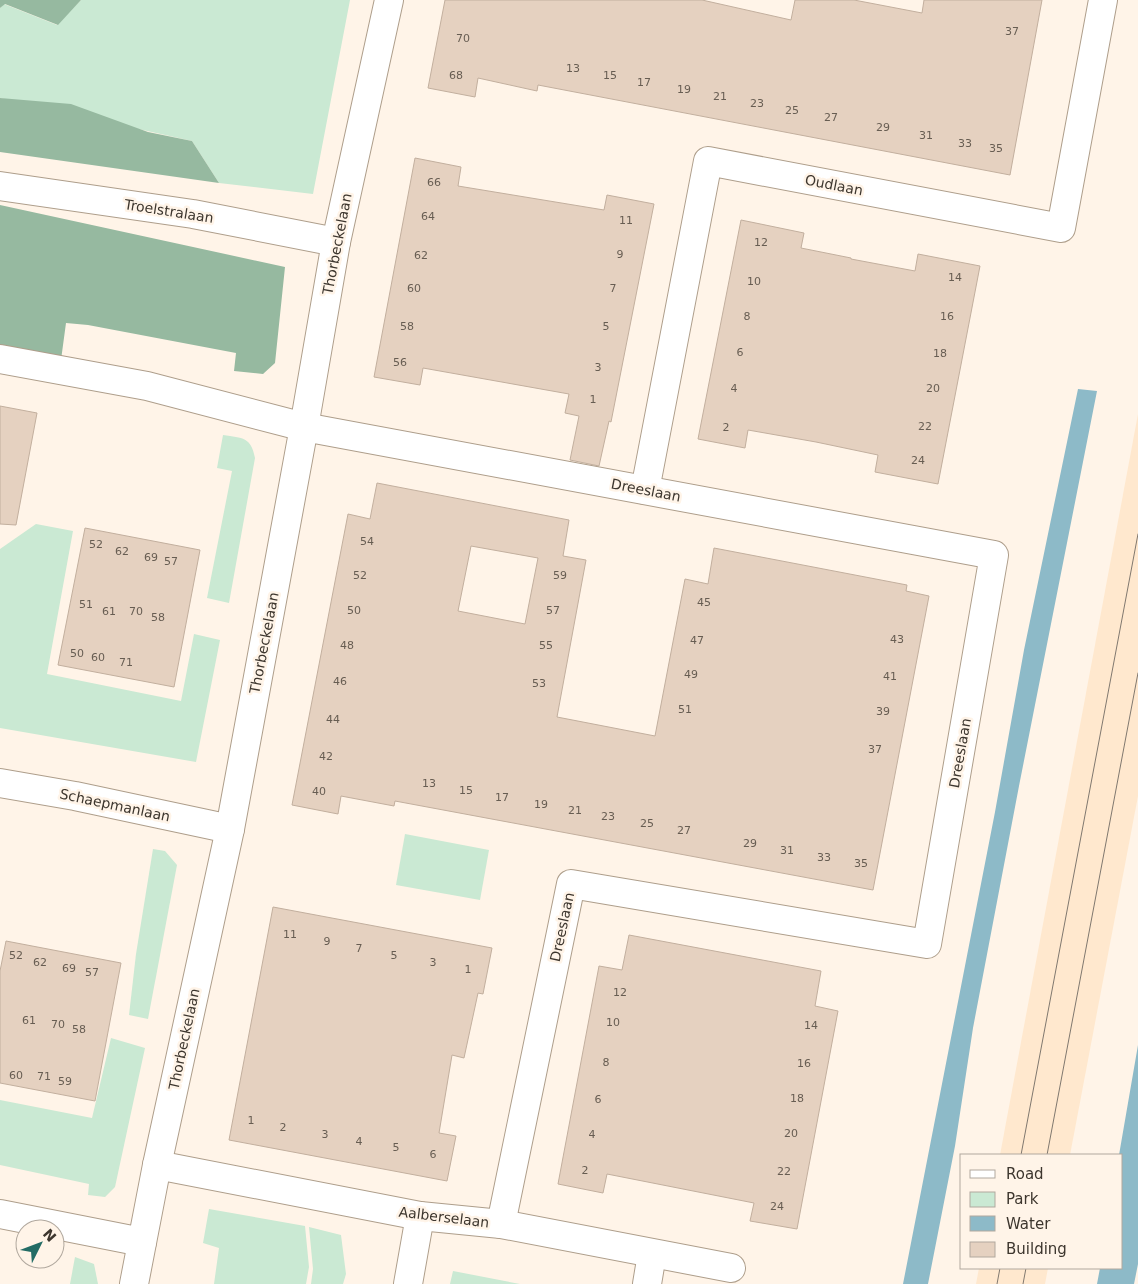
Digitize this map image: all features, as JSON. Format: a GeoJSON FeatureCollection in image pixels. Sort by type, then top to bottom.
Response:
{"type":"FeatureCollection","features":[{"type":"Feature","properties":{"kind":"street","name":"Thorbeckelaan"},"geometry":{"type":"LineString","coordinates":[[134,1284],[157,1164],[230,830],[336,242],[389,0]]}},
{"type":"Feature","properties":{"kind":"street","name":"Oudlaan"},"geometry":{"type":"LineString","coordinates":[[645,490],[708,160],[1061,228],[1103,0]]}},
{"type":"Feature","properties":{"kind":"street","name":"Troelstralaan"},"geometry":{"type":"LineString","coordinates":[[0,186],[193,214],[336,242]]}},
{"type":"Feature","properties":{"kind":"street"},"geometry":{"type":"LineString","coordinates":[[0,359],[147,386],[304,427]]}},
{"type":"Feature","properties":{"kind":"street","name":"Dreeslaan"},"geometry":{"type":"LineString","coordinates":[[304,427],[994,555],[927,944],[571,884],[501,1224]]}},
{"type":"Feature","properties":{"kind":"street","name":"Schaepmanlaan"},"geometry":{"type":"LineString","coordinates":[[0,783],[75,796],[230,830]]}},
{"type":"Feature","properties":{"kind":"street","name":"Aalberselaan"},"geometry":{"type":"LineString","coordinates":[[157,1164],[420,1216],[501,1224],[731,1268]]}},
{"type":"Feature","properties":{"kind":"street"},"geometry":{"type":"LineString","coordinates":[[0,1214],[142,1242]]}},
{"type":"Feature","properties":{"kind":"street"},"geometry":{"type":"LineString","coordinates":[[408,1284],[420,1216]]}},
{"type":"Feature","properties":{"kind":"street"},"geometry":{"type":"LineString","coordinates":[[647,1284],[652,1254]]}},
{"type":"Feature","properties":{"kind":"shaded area"},"geometry":{"type":"Polygon","coordinates":[[[1138,414],[1138,796],[1070,1154],[1000,1154],[1138,414]]]}},
{"type":"Feature","properties":{"kind":"shaded area"},"geometry":{"type":"Polygon","coordinates":[[[979,1269],[1048,1269],[1045,1284],[976,1284],[979,1269]]]}},
{"type":"Feature","properties":{"kind":"green space"},"geometry":{"type":"Polygon","coordinates":[[[0,0],[81,0],[58,25],[5,4],[0,8],[0,0]]]}},
{"type":"Feature","properties":{"kind":"green space"},"geometry":{"type":"Polygon","coordinates":[[[81,0],[350,0],[313,194],[219,183],[192,141],[0,98],[0,8],[4,4],[57,25],[81,0]]]}},
{"type":"Feature","properties":{"kind":"green space"},"geometry":{"type":"Polygon","coordinates":[[[0,98],[71,104],[148,132],[192,141],[219,183],[0,152],[0,98]]]}},
{"type":"Feature","properties":{"kind":"green space"},"geometry":{"type":"Polygon","coordinates":[[[0,205],[285,267],[275,363],[263,374],[234,371],[236,353],[88,325],[66,323],[61,360],[0,349],[0,205]]]}},
{"type":"Feature","properties":{"kind":"green space"},"geometry":{"type":"Polygon","coordinates":[[[223,435],[241,438],[248,442],[255,458],[229,603],[207,598],[232,471],[217,468],[223,435]]]}},
{"type":"Feature","properties":{"kind":"green space"},"geometry":{"type":"Polygon","coordinates":[[[36,524],[73,531],[47,674],[181,701],[194,634],[220,640],[196,762],[0,728],[0,549],[36,524]]]}},
{"type":"Feature","properties":{"kind":"green space"},"geometry":{"type":"Polygon","coordinates":[[[405,834],[489,850],[480,900],[396,885],[405,834]]]}},
{"type":"Feature","properties":{"kind":"green space"},"geometry":{"type":"Polygon","coordinates":[[[153,849],[165,851],[177,865],[148,1019],[129,1015],[136,954],[153,849]]]}},
{"type":"Feature","properties":{"kind":"green space"},"geometry":{"type":"Polygon","coordinates":[[[111,1038],[145,1048],[115,1187],[105,1197],[88,1195],[89,1184],[0,1165],[0,1100],[92,1118],[111,1038]]]}},
{"type":"Feature","properties":{"kind":"green space"},"geometry":{"type":"Polygon","coordinates":[[[209,1209],[305,1226],[309,1267],[306,1284],[214,1284],[219,1248],[203,1243],[209,1209]]]}},
{"type":"Feature","properties":{"kind":"green space"},"geometry":{"type":"Polygon","coordinates":[[[309,1227],[341,1235],[346,1274],[343,1284],[311,1284],[313,1269],[309,1227]]]}},
{"type":"Feature","properties":{"kind":"green space"},"geometry":{"type":"Polygon","coordinates":[[[75,1257],[94,1264],[98,1284],[70,1284],[75,1257]]]}},
{"type":"Feature","properties":{"kind":"green space"},"geometry":{"type":"Polygon","coordinates":[[[453,1271],[520,1284],[450,1284],[453,1271]]]}},
{"type":"Feature","properties":{"kind":"water"},"geometry":{"type":"Polygon","coordinates":[[[1078,389],[1097,391],[973,1028],[955,1146],[928,1284],[903,1284],[995,812],[1024,650],[1078,389]]]}},
{"type":"Feature","properties":{"kind":"water"},"geometry":{"type":"Polygon","coordinates":[[[1138,1045],[1138,1264],[1134,1284],[1097,1284],[1100,1269],[1123,1269],[1123,1154],[1119,1154],[1138,1045]]]}},
{"type":"Feature","properties":{"kind":"building"},"geometry":{"type":"Polygon","coordinates":[[[445,0],[702,0],[791,20],[795,0],[854,0],[922,13],[924,0],[1042,0],[1010,175],[538,85],[537,91],[478,78],[475,97],[428,88],[445,0]]]}},
{"type":"Feature","properties":{"kind":"building"},"geometry":{"type":"Polygon","coordinates":[[[415,158],[461,167],[458,186],[604,210],[607,195],[654,204],[611,422],[609,421],[599,466],[570,460],[579,416],[565,413],[569,394],[423,368],[420,385],[374,377],[415,158]]]}},
{"type":"Feature","properties":{"kind":"building"},"geometry":{"type":"Polygon","coordinates":[[[741,220],[804,233],[801,248],[851,259],[915,271],[918,254],[980,266],[938,484],[875,472],[878,455],[816,442],[748,430],[745,448],[698,439],[741,220]]]}},
{"type":"Feature","properties":{"kind":"building"},"geometry":{"type":"Polygon","coordinates":[[[0,406],[37,413],[16,525],[0,524],[0,406]]]}},
{"type":"Feature","properties":{"kind":"building"},"geometry":{"type":"Polygon","coordinates":[[[377,483],[569,520],[563,556],[586,560],[557,717],[655,736],[685,579],[708,584],[714,548],[907,585],[906,591],[929,596],[873,890],[395,801],[394,806],[341,796],[338,814],[292,805],[348,514],[370,519],[377,483]],[[471,546],[458,611],[525,624],[538,558],[471,546]]]}},
{"type":"Feature","properties":{"kind":"building"},"geometry":{"type":"Polygon","coordinates":[[[85,528],[200,550],[174,687],[58,665],[85,528]]]}},
{"type":"Feature","properties":{"kind":"building"},"geometry":{"type":"Polygon","coordinates":[[[273,907],[492,948],[483,994],[478,993],[464,1058],[452,1055],[439,1133],[456,1136],[447,1181],[229,1140],[273,907]]]}},
{"type":"Feature","properties":{"kind":"building"},"geometry":{"type":"Polygon","coordinates":[[[629,935],[821,971],[815,1006],[838,1011],[797,1229],[750,1221],[754,1203],[607,1174],[603,1193],[558,1184],[599,966],[622,970],[629,935]]]}},
{"type":"Feature","properties":{"kind":"building"},"geometry":{"type":"Polygon","coordinates":[[[6,941],[121,963],[95,1101],[0,1083],[0,971],[6,941]]]}},
{"type":"Feature","properties":{"kind":"tram line"},"geometry":{"type":"LineString","coordinates":[[1021,1154],[1138,534]]}},
{"type":"Feature","properties":{"kind":"tram line"},"geometry":{"type":"LineString","coordinates":[[1047,1154],[1138,673]]}},
{"type":"Feature","properties":{"kind":"tram line"},"geometry":{"type":"LineString","coordinates":[[997,1284],[1000,1269]]}},
{"type":"Feature","properties":{"kind":"tram line"},"geometry":{"type":"LineString","coordinates":[[1023,1284],[1026,1269]]}}]}
